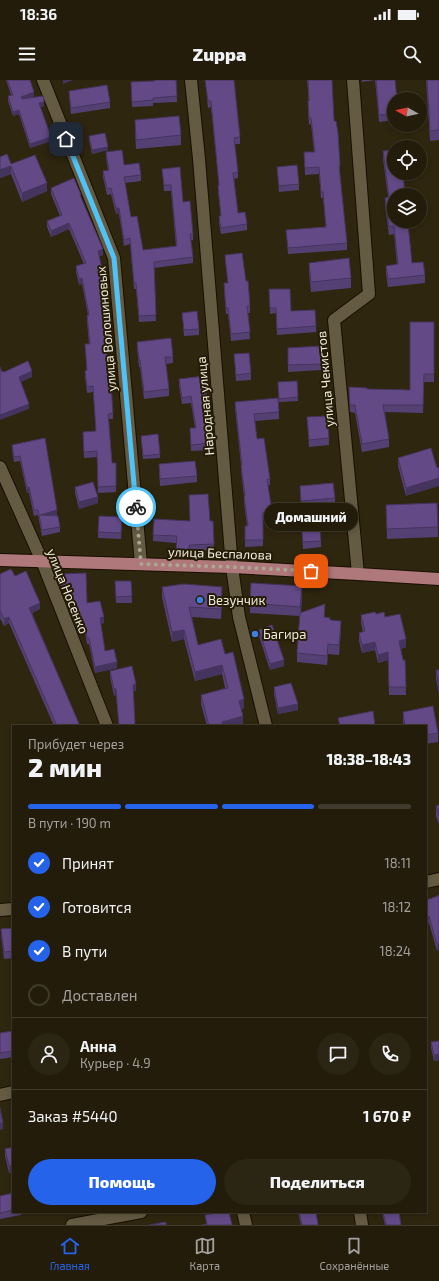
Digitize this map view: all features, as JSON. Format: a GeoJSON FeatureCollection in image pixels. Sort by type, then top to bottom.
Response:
{"type":"FeatureCollection","features":[{"type":"Feature","properties":{"kind":"main road","name":"улица Беспалова"},"geometry":{"type":"LineString","coordinates":[[0,560],[232,567],[439,579]]}},
{"type":"Feature","properties":{"kind":"street","name":"улица Волошиновых"},"geometry":{"type":"LineString","coordinates":[[43,80],[114,258],[141,564]]}},
{"type":"Feature","properties":{"kind":"street","name":"Народная улица"},"geometry":{"type":"LineString","coordinates":[[191,80],[200,159],[232,567],[239,616],[266,725]]}},
{"type":"Feature","properties":{"kind":"street","name":"улица Чекистов"},"geometry":{"type":"LineString","coordinates":[[354,80],[369,294],[334,320],[358,574]]}},
{"type":"Feature","properties":{"kind":"street","name":"улица Носенко"},"geometry":{"type":"LineString","coordinates":[[0,467],[42,561],[107,725]]}},
{"type":"Feature","properties":{"kind":"street"},"geometry":{"type":"LineString","coordinates":[[427,882],[439,879]]}},
{"type":"Feature","properties":{"kind":"street"},"geometry":{"type":"LineString","coordinates":[[0,910],[12,909]]}},
{"type":"Feature","properties":{"kind":"street"},"geometry":{"type":"LineString","coordinates":[[0,1095],[12,1092]]}},
{"type":"Feature","properties":{"kind":"street"},"geometry":{"type":"LineString","coordinates":[[72,1225],[136,1213]]}},
{"type":"Feature","properties":{"kind":"street"},"geometry":{"type":"LineString","coordinates":[[243,1213],[246,1225]]}},
{"type":"Feature","properties":{"kind":"street"},"geometry":{"type":"LineString","coordinates":[[360,1213],[362,1225]]}},
{"type":"Feature","properties":{"kind":"building"},"geometry":{"type":"Polygon","coordinates":[[[7,80],[30,80],[34,92],[21,97],[22,99],[43,96],[44,102],[39,103],[51,137],[30,144],[19,110],[13,112],[8,96],[13,95],[7,80]]]}},
{"type":"Feature","properties":{"kind":"building"},"geometry":{"type":"Polygon","coordinates":[[[176,80],[177,96],[132,102],[131,82],[176,80]]]}},
{"type":"Feature","properties":{"kind":"building"},"geometry":{"type":"Polygon","coordinates":[[[205,80],[234,80],[240,137],[234,138],[238,172],[233,173],[238,213],[245,212],[247,224],[221,228],[219,216],[221,216],[219,185],[211,101],[208,101],[205,80]]]}},
{"type":"Feature","properties":{"kind":"building"},"geometry":{"type":"Polygon","coordinates":[[[308,80],[332,80],[334,121],[336,121],[338,133],[339,166],[347,243],[288,248],[286,230],[326,227],[319,167],[305,168],[304,152],[315,152],[311,118],[309,118],[308,80]]]}},
{"type":"Feature","properties":{"kind":"building"},"geometry":{"type":"Polygon","coordinates":[[[376,80],[395,80],[396,92],[387,92],[387,114],[379,115],[376,80]]]}},
{"type":"Feature","properties":{"kind":"building"},"geometry":{"type":"Polygon","coordinates":[[[427,80],[439,80],[439,130],[430,131],[427,80]]]}},
{"type":"Feature","properties":{"kind":"building"},"geometry":{"type":"Polygon","coordinates":[[[107,85],[110,102],[71,108],[69,91],[107,85]]]}},
{"type":"Feature","properties":{"kind":"building"},"geometry":{"type":"Polygon","coordinates":[[[179,116],[181,135],[136,140],[135,120],[179,116]]]}},
{"type":"Feature","properties":{"kind":"building"},"geometry":{"type":"Polygon","coordinates":[[[105,133],[108,147],[92,150],[89,136],[105,133]]]}},
{"type":"Feature","properties":{"kind":"building"},"geometry":{"type":"Polygon","coordinates":[[[122,150],[124,165],[139,163],[141,175],[124,177],[131,217],[137,216],[143,250],[177,246],[171,185],[164,185],[162,169],[180,167],[183,202],[190,201],[193,234],[190,234],[193,257],[154,262],[156,315],[139,316],[130,238],[124,240],[119,208],[116,208],[111,188],[107,189],[103,171],[109,170],[106,152],[122,150]]]}},
{"type":"Feature","properties":{"kind":"building"},"geometry":{"type":"Polygon","coordinates":[[[383,151],[387,151],[387,180],[404,180],[404,188],[388,188],[383,151]]]}},
{"type":"Feature","properties":{"kind":"building"},"geometry":{"type":"Polygon","coordinates":[[[7,154],[11,164],[35,155],[47,183],[22,193],[11,166],[0,170],[0,157],[7,154]]]}},
{"type":"Feature","properties":{"kind":"building"},"geometry":{"type":"Polygon","coordinates":[[[297,165],[299,184],[279,186],[277,167],[297,165]]]}},
{"type":"Feature","properties":{"kind":"building"},"geometry":{"type":"Polygon","coordinates":[[[74,178],[103,249],[98,251],[103,273],[99,274],[104,301],[107,332],[105,332],[108,368],[110,367],[113,413],[108,414],[112,463],[116,463],[116,486],[98,487],[97,451],[84,452],[83,432],[96,431],[93,386],[87,387],[85,371],[87,370],[85,344],[90,344],[87,315],[89,315],[82,278],[79,279],[76,266],[86,263],[69,223],[51,231],[47,221],[62,215],[51,188],[74,178]]]}},
{"type":"Feature","properties":{"kind":"building"},"geometry":{"type":"Polygon","coordinates":[[[385,198],[387,198],[387,212],[385,198]]]}},
{"type":"Feature","properties":{"kind":"building"},"geometry":{"type":"Polygon","coordinates":[[[394,228],[408,228],[412,263],[423,262],[425,275],[388,279],[386,266],[398,264],[394,228]]]}},
{"type":"Feature","properties":{"kind":"building"},"geometry":{"type":"Polygon","coordinates":[[[242,253],[246,281],[248,281],[250,306],[247,306],[250,332],[231,334],[228,308],[226,308],[224,283],[228,283],[225,255],[242,253]]]}},
{"type":"Feature","properties":{"kind":"building"},"geometry":{"type":"Polygon","coordinates":[[[349,258],[351,278],[311,282],[309,263],[349,258]]]}},
{"type":"Feature","properties":{"kind":"building"},"geometry":{"type":"Polygon","coordinates":[[[269,289],[290,289],[291,311],[315,310],[316,326],[277,329],[276,308],[270,308],[269,289]]]}},
{"type":"Feature","properties":{"kind":"building"},"geometry":{"type":"Polygon","coordinates":[[[197,311],[199,329],[184,330],[182,313],[197,311]]]}},
{"type":"Feature","properties":{"kind":"building"},"geometry":{"type":"Polygon","coordinates":[[[410,322],[434,322],[434,374],[424,374],[423,405],[383,405],[389,439],[362,444],[355,405],[350,405],[349,387],[410,390],[410,322]]]}},
{"type":"Feature","properties":{"kind":"building"},"geometry":{"type":"Polygon","coordinates":[[[171,338],[173,357],[165,357],[169,389],[144,392],[137,342],[171,338]]]}},
{"type":"Feature","properties":{"kind":"building"},"geometry":{"type":"Polygon","coordinates":[[[321,346],[321,364],[288,365],[288,348],[321,346]]]}},
{"type":"Feature","properties":{"kind":"building"},"geometry":{"type":"Polygon","coordinates":[[[249,353],[251,373],[236,375],[234,354],[249,353]]]}},
{"type":"Feature","properties":{"kind":"building"},"geometry":{"type":"Polygon","coordinates":[[[28,361],[32,371],[19,377],[29,404],[0,415],[0,367],[2,372],[4,372],[28,361]]]}},
{"type":"Feature","properties":{"kind":"building"},"geometry":{"type":"Polygon","coordinates":[[[204,376],[209,416],[210,443],[191,445],[190,428],[196,428],[191,396],[182,398],[179,379],[204,376]]]}},
{"type":"Feature","properties":{"kind":"building"},"geometry":{"type":"Polygon","coordinates":[[[297,381],[298,397],[279,399],[278,382],[297,381]]]}},
{"type":"Feature","properties":{"kind":"building"},"geometry":{"type":"Polygon","coordinates":[[[278,398],[279,412],[254,414],[257,439],[264,438],[270,479],[267,479],[272,512],[263,513],[263,540],[245,540],[245,526],[248,526],[235,402],[278,398]]]}},
{"type":"Feature","properties":{"kind":"building"},"geometry":{"type":"Polygon","coordinates":[[[327,416],[329,438],[309,440],[307,417],[327,416]]]}},
{"type":"Feature","properties":{"kind":"building"},"geometry":{"type":"Polygon","coordinates":[[[158,434],[160,454],[143,456],[141,436],[158,434]]]}},
{"type":"Feature","properties":{"kind":"building"},"geometry":{"type":"Polygon","coordinates":[[[45,438],[57,510],[40,515],[58,516],[60,527],[42,530],[38,510],[34,510],[29,487],[27,488],[20,456],[14,457],[12,445],[45,438]]]}},
{"type":"Feature","properties":{"kind":"building"},"geometry":{"type":"Polygon","coordinates":[[[431,448],[437,468],[439,467],[439,478],[406,488],[398,458],[431,448]]]}},
{"type":"Feature","properties":{"kind":"building"},"geometry":{"type":"Polygon","coordinates":[[[195,461],[197,476],[160,479],[159,464],[195,461]]]}},
{"type":"Feature","properties":{"kind":"building"},"geometry":{"type":"Polygon","coordinates":[[[93,482],[98,497],[79,502],[75,487],[93,482]]]}},
{"type":"Feature","properties":{"kind":"building"},"geometry":{"type":"Polygon","coordinates":[[[333,483],[335,498],[301,501],[300,486],[333,483]]]}},
{"type":"Feature","properties":{"kind":"building"},"geometry":{"type":"Polygon","coordinates":[[[208,494],[210,521],[213,521],[214,544],[189,545],[189,550],[176,550],[177,536],[153,535],[154,519],[190,521],[189,495],[208,494]]]}},
{"type":"Feature","properties":{"kind":"building"},"geometry":{"type":"Polygon","coordinates":[[[437,503],[438,527],[387,529],[386,505],[437,503]]]}},
{"type":"Feature","properties":{"kind":"building"},"geometry":{"type":"Polygon","coordinates":[[[99,516],[122,517],[121,533],[98,532],[99,516]]]}},
{"type":"Feature","properties":{"kind":"building"},"geometry":{"type":"Polygon","coordinates":[[[319,519],[321,541],[303,542],[301,521],[319,519]]]}},
{"type":"Feature","properties":{"kind":"building"},"geometry":{"type":"Polygon","coordinates":[[[11,569],[15,576],[26,571],[40,603],[29,608],[80,725],[57,725],[9,617],[4,619],[0,611],[0,574],[11,569]]]}},
{"type":"Feature","properties":{"kind":"building"},"geometry":{"type":"Polygon","coordinates":[[[86,573],[87,603],[100,601],[104,617],[100,618],[105,651],[114,649],[117,662],[95,667],[84,621],[77,623],[72,604],[69,604],[67,598],[66,586],[62,586],[61,583],[61,574],[86,573]]]}},
{"type":"Feature","properties":{"kind":"building"},"geometry":{"type":"Polygon","coordinates":[[[115,581],[131,581],[132,596],[116,597],[115,581]]]}},
{"type":"Feature","properties":{"kind":"building"},"geometry":{"type":"Polygon","coordinates":[[[251,583],[302,586],[300,607],[250,603],[251,583]]]}},
{"type":"Feature","properties":{"kind":"building"},"geometry":{"type":"Polygon","coordinates":[[[184,584],[222,587],[221,609],[189,607],[198,645],[221,639],[225,654],[233,652],[244,699],[239,701],[243,716],[222,722],[223,725],[209,725],[201,695],[228,688],[222,665],[195,672],[184,630],[172,632],[162,587],[184,584]]]}},
{"type":"Feature","properties":{"kind":"building"},"geometry":{"type":"Polygon","coordinates":[[[325,604],[324,617],[330,618],[330,620],[341,621],[339,645],[328,644],[327,656],[297,653],[300,613],[325,604]]]}},
{"type":"Feature","properties":{"kind":"building"},"geometry":{"type":"Polygon","coordinates":[[[375,612],[376,614],[384,612],[385,617],[400,614],[406,639],[399,641],[403,660],[405,660],[406,687],[389,687],[388,652],[378,655],[375,642],[362,645],[359,633],[365,631],[361,615],[375,612]]]}},
{"type":"Feature","properties":{"kind":"building"},"geometry":{"type":"Polygon","coordinates":[[[272,625],[284,660],[270,664],[259,630],[272,625]]]}},
{"type":"Feature","properties":{"kind":"building"},"geometry":{"type":"Polygon","coordinates":[[[132,666],[136,684],[133,685],[135,725],[119,725],[116,689],[114,689],[110,671],[132,666]]]}},
{"type":"Feature","properties":{"kind":"building"},"geometry":{"type":"Polygon","coordinates":[[[436,670],[439,670],[439,686],[436,670]]]}},
{"type":"Feature","properties":{"kind":"building"},"geometry":{"type":"Polygon","coordinates":[[[291,683],[298,704],[278,708],[274,687],[291,683]]]}},
{"type":"Feature","properties":{"kind":"building"},"geometry":{"type":"Polygon","coordinates":[[[433,706],[438,733],[427,735],[427,725],[405,725],[403,712],[433,706]]]}},
{"type":"Feature","properties":{"kind":"building"},"geometry":{"type":"Polygon","coordinates":[[[373,711],[375,725],[340,725],[338,718],[373,711]]]}},
{"type":"Feature","properties":{"kind":"building"},"geometry":{"type":"Polygon","coordinates":[[[439,805],[439,815],[436,806],[439,805]]]}},
{"type":"Feature","properties":{"kind":"building"},"geometry":{"type":"Polygon","coordinates":[[[439,895],[439,944],[437,944],[429,916],[427,917],[427,900],[439,895]]]}},
{"type":"Feature","properties":{"kind":"building"},"geometry":{"type":"Polygon","coordinates":[[[12,928],[12,951],[4,952],[1,929],[12,928]]]}},
{"type":"Feature","properties":{"kind":"building"},"geometry":{"type":"Polygon","coordinates":[[[12,1031],[12,1051],[0,1053],[0,1033],[12,1031]]]}},
{"type":"Feature","properties":{"kind":"building"},"geometry":{"type":"Polygon","coordinates":[[[439,1041],[439,1054],[434,1055],[431,1042],[439,1041]]]}},
{"type":"Feature","properties":{"kind":"building"},"geometry":{"type":"Polygon","coordinates":[[[0,1108],[3,1123],[0,1123],[0,1108]]]}},
{"type":"Feature","properties":{"kind":"building"},"geometry":{"type":"Polygon","coordinates":[[[12,1147],[12,1165],[9,1166],[5,1149],[12,1147]]]}},
{"type":"Feature","properties":{"kind":"building"},"geometry":{"type":"Polygon","coordinates":[[[12,1193],[12,1210],[0,1213],[0,1196],[12,1193]]]}},
{"type":"Feature","properties":{"kind":"building"},"geometry":{"type":"Polygon","coordinates":[[[229,1213],[232,1225],[202,1225],[207,1224],[205,1215],[229,1213]]]}},
{"type":"Feature","properties":{"kind":"building"},"geometry":{"type":"Polygon","coordinates":[[[299,1213],[316,1213],[318,1225],[302,1225],[299,1213]]]}},
{"type":"Feature","properties":{"kind":"building"},"geometry":{"type":"Polygon","coordinates":[[[383,1213],[399,1213],[401,1225],[386,1225],[383,1213]]]}},
{"type":"Feature","properties":{"kind":"building"},"geometry":{"type":"Polygon","coordinates":[[[166,1222],[166,1225],[149,1225],[166,1222]]]}},
{"type":"Feature","properties":{"kind":"way so far"},"geometry":{"type":"LineString","coordinates":[[136,507],[141,564],[311,571]]}},
{"type":"Feature","properties":{"kind":"place","name":"Домашний"},"geometry":{"type":"Point","coordinates":[311,571]}},
{"type":"Feature","properties":{"kind":"place","name":"Везунчик"},"geometry":{"type":"Point","coordinates":[200,600]}},
{"type":"Feature","properties":{"kind":"place","name":"Багира"},"geometry":{"type":"Point","coordinates":[255,634]}},
{"type":"Feature","properties":{"kind":"route"},"geometry":{"type":"LineString","coordinates":[[66,139],[114,258],[136,507]]}}]}
